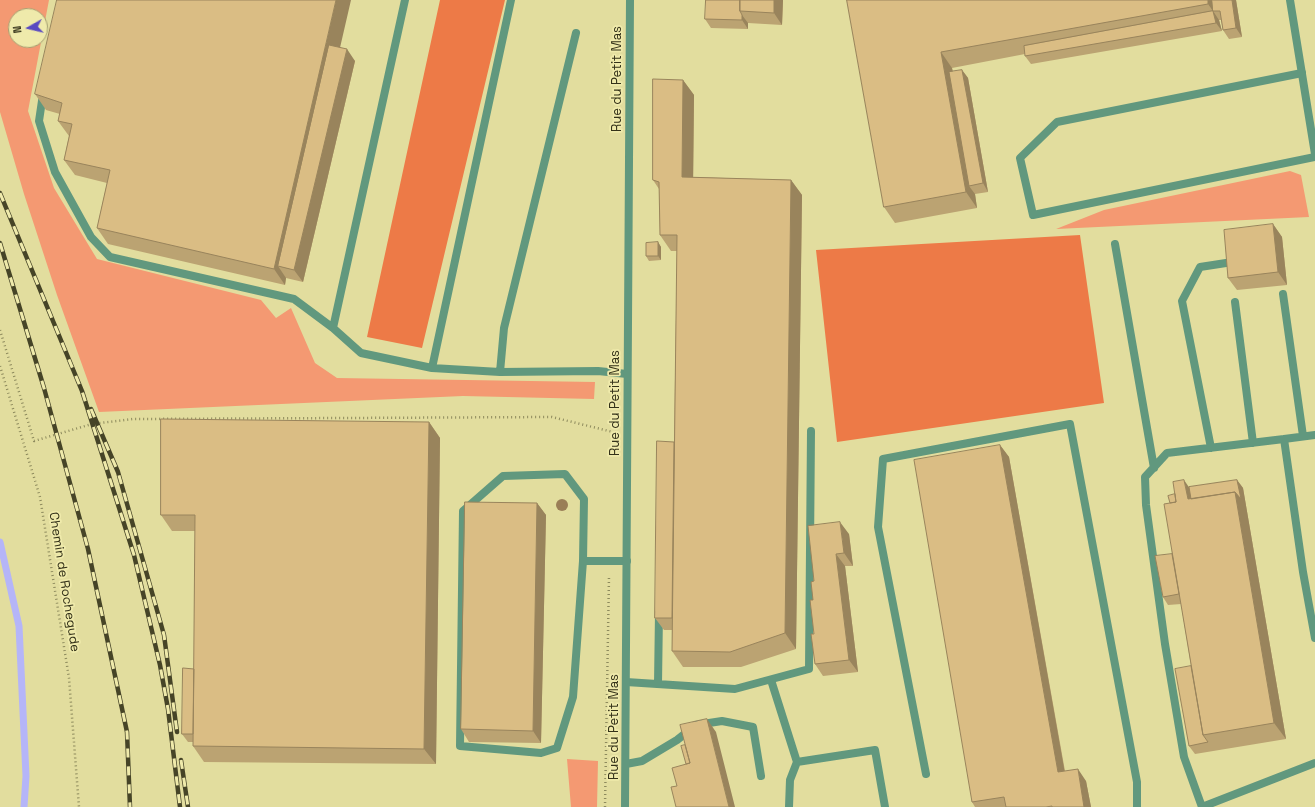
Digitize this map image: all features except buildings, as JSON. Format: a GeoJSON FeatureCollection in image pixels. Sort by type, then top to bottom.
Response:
{"type":"FeatureCollection","features":[{"type":"Feature","properties":{"kind":"street"},"geometry":{"type":"LineString","coordinates":[[333,328],[405,0]]}},
{"type":"Feature","properties":{"kind":"street"},"geometry":{"type":"LineString","coordinates":[[432,368],[511,0]]}},
{"type":"Feature","properties":{"kind":"street","name":"Rue du Petit Mas"},"geometry":{"type":"LineString","coordinates":[[625,807],[630,0]]}},
{"type":"Feature","properties":{"kind":"street"},"geometry":{"type":"LineString","coordinates":[[1290,0],[1315,154]]}},
{"type":"Feature","properties":{"kind":"street"},"geometry":{"type":"LineString","coordinates":[[500,372],[504,328],[576,33]]}},
{"type":"Feature","properties":{"kind":"street"},"geometry":{"type":"LineString","coordinates":[[1302,73],[1057,122],[1020,158],[1033,215],[1315,158]]}},
{"type":"Feature","properties":{"kind":"street"},"geometry":{"type":"LineString","coordinates":[[44,86],[40,121],[56,172],[91,237],[110,257],[294,299],[333,328],[361,353],[432,368],[500,372],[598,371],[627,374]]}},
{"type":"Feature","properties":{"kind":"street"},"geometry":{"type":"LineString","coordinates":[[1115,244],[1154,468]]}},
{"type":"Feature","properties":{"kind":"street"},"geometry":{"type":"LineString","coordinates":[[1211,448],[1182,301],[1200,267],[1226,263]]}},
{"type":"Feature","properties":{"kind":"street"},"geometry":{"type":"LineString","coordinates":[[1283,294],[1303,436]]}},
{"type":"Feature","properties":{"kind":"street"},"geometry":{"type":"LineString","coordinates":[[1235,302],[1253,443]]}},
{"type":"Feature","properties":{"kind":"street"},"geometry":{"type":"LineString","coordinates":[[926,774],[878,527],[883,459],[1070,424],[1137,782],[1137,807]]}},
{"type":"Feature","properties":{"kind":"street"},"geometry":{"type":"LineString","coordinates":[[626,682],[734,690],[809,670],[811,431]]}},
{"type":"Feature","properties":{"kind":"street"},"geometry":{"type":"LineString","coordinates":[[1315,435],[1167,453],[1145,477],[1146,505],[1165,644],[1184,757],[1202,807],[1315,763]]}},
{"type":"Feature","properties":{"kind":"street"},"geometry":{"type":"LineString","coordinates":[[1284,439],[1303,572],[1315,638]]}},
{"type":"Feature","properties":{"kind":"street"},"geometry":{"type":"LineString","coordinates":[[565,474],[584,499],[583,561],[573,697],[557,748],[541,753],[460,746],[463,511],[502,476],[565,474]]}},
{"type":"Feature","properties":{"kind":"street"},"geometry":{"type":"LineString","coordinates":[[583,561],[627,561]]}},
{"type":"Feature","properties":{"kind":"street"},"geometry":{"type":"LineString","coordinates":[[658,684],[660,606]]}},
{"type":"Feature","properties":{"kind":"street"},"geometry":{"type":"LineString","coordinates":[[772,680],[797,762],[790,780],[789,807]]}},
{"type":"Feature","properties":{"kind":"street"},"geometry":{"type":"LineString","coordinates":[[626,764],[642,761],[677,740],[696,725],[722,721],[753,727],[761,776]]}},
{"type":"Feature","properties":{"kind":"street"},"geometry":{"type":"LineString","coordinates":[[797,762],[875,750],[885,807]]}},
{"type":"Feature","properties":{"kind":"path"},"geometry":{"type":"LineString","coordinates":[[0,330],[34,441],[92,424],[133,419],[552,417],[627,436]]}},
{"type":"Feature","properties":{"kind":"path","name":"Chemin de Rochegude"},"geometry":{"type":"LineString","coordinates":[[0,366],[40,497],[69,678],[79,807]]}},
{"type":"Feature","properties":{"kind":"path"},"geometry":{"type":"LineString","coordinates":[[610,432],[610,439]]}},
{"type":"Feature","properties":{"kind":"path"},"geometry":{"type":"LineString","coordinates":[[605,807],[609,561]]}},
{"type":"Feature","properties":{"kind":"shaded area"},"geometry":{"type":"Polygon","coordinates":[[[0,0],[49,0],[47,8],[8,8],[8,48],[40,48],[28,111],[54,188],[97,259],[261,300],[276,318],[291,308],[315,363],[337,378],[595,382],[594,399],[463,396],[99,412],[57,295],[24,194],[0,112],[0,0]]]}},
{"type":"Feature","properties":{"kind":"shaded area"},"geometry":{"type":"Polygon","coordinates":[[[440,0],[505,0],[422,348],[367,337],[440,0]]]}},
{"type":"Feature","properties":{"kind":"shaded area"},"geometry":{"type":"Polygon","coordinates":[[[1290,171],[1301,175],[1309,217],[1056,229],[1104,210],[1290,171]]]}},
{"type":"Feature","properties":{"kind":"shaded area"},"geometry":{"type":"Polygon","coordinates":[[[1080,235],[1104,403],[837,442],[816,250],[1080,235]]]}},
{"type":"Feature","properties":{"kind":"shaded area"},"geometry":{"type":"Polygon","coordinates":[[[567,759],[598,761],[597,807],[571,807],[567,759]]]}},
{"type":"Feature","properties":{"kind":"waterway"},"geometry":{"type":"LineString","coordinates":[[0,542],[19,626],[26,776],[24,807]]}},
{"type":"Feature","properties":{"kind":"railway"},"geometry":{"type":"LineString","coordinates":[[0,193],[82,391],[134,555],[160,665],[168,709],[180,807]]}},
{"type":"Feature","properties":{"kind":"railway"},"geometry":{"type":"LineString","coordinates":[[0,243],[44,388],[88,549],[127,732],[130,807]]}},
{"type":"Feature","properties":{"kind":"railway"},"geometry":{"type":"LineString","coordinates":[[91,409],[118,472],[164,635],[177,732]]}},
{"type":"Feature","properties":{"kind":"railway"},"geometry":{"type":"LineString","coordinates":[[181,760],[188,807]]}}]}
